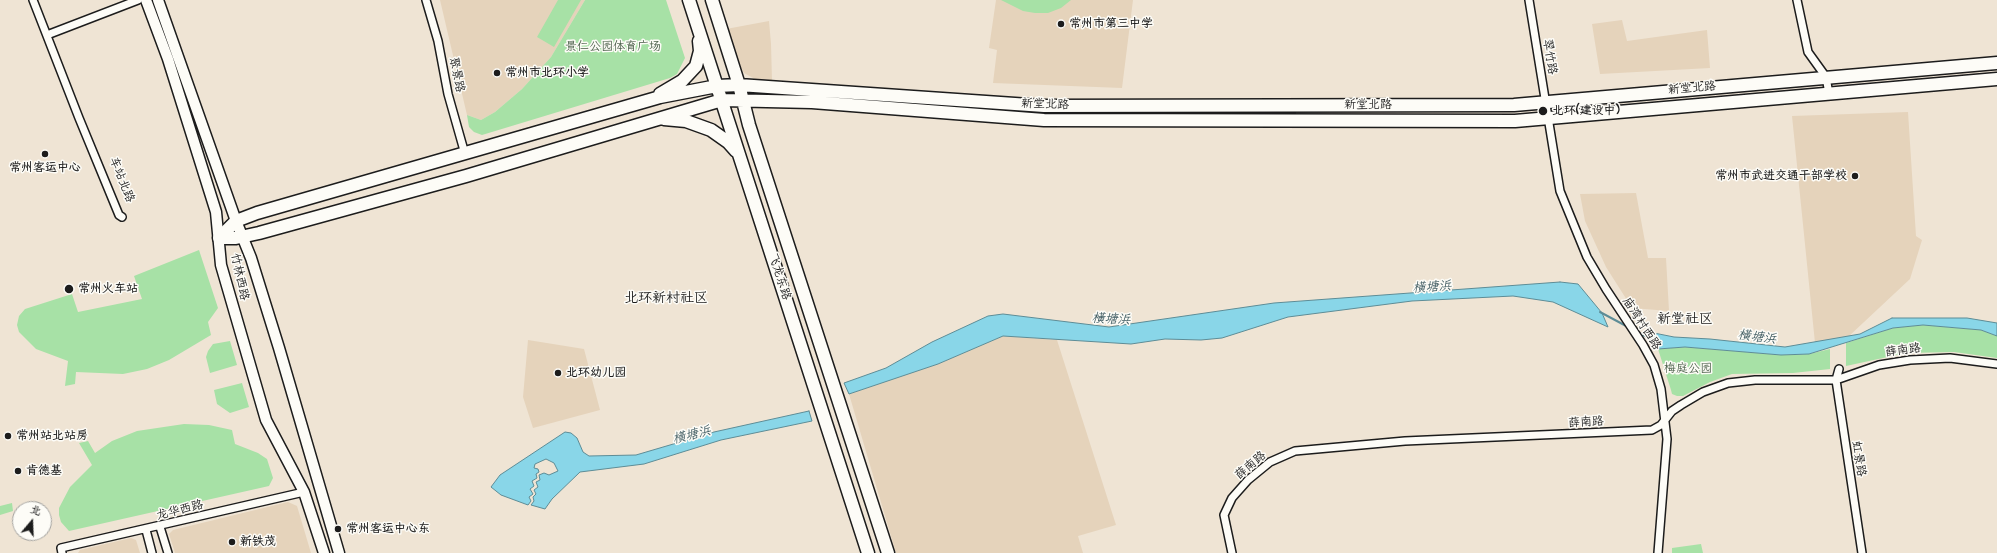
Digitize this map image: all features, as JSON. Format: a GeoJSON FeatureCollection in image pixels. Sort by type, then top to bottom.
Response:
{"type":"FeatureCollection","features":[{"type":"Feature","properties":{"kind":"main road","name":"竹林西路"},"geometry":{"type":"LineString","coordinates":[[146,0],[168,59],[216,212],[221,265],[266,420],[304,492],[324,553]]}},
{"type":"Feature","properties":{"kind":"main road","name":"竹林西路"},"geometry":{"type":"LineString","coordinates":[[158,0],[236,221],[239,237],[279,348],[339,553]]}},
{"type":"Feature","properties":{"kind":"main road","name":"飞龙东路"},"geometry":{"type":"LineString","coordinates":[[689,0],[868,553]]}},
{"type":"Feature","properties":{"kind":"main road","name":"飞龙东路"},"geometry":{"type":"LineString","coordinates":[[712,0],[739,85],[749,125],[888,553]]}},
{"type":"Feature","properties":{"kind":"main road"},"geometry":{"type":"LineString","coordinates":[[219,238],[236,221],[257,213],[650,100],[682,81],[696,66],[700,51],[696,20]]}},
{"type":"Feature","properties":{"kind":"main road","name":"新堂北路"},"geometry":{"type":"LineString","coordinates":[[650,100],[718,86],[739,85],[1044,106],[1514,105],[1997,63]]}},
{"type":"Feature","properties":{"kind":"main road","name":"新堂北路"},"geometry":{"type":"LineString","coordinates":[[219,238],[239,237],[466,176],[722,100],[812,102],[1044,120],[1515,121],[1997,79]]}},
{"type":"Feature","properties":{"kind":"main road"},"geometry":{"type":"LineString","coordinates":[[657,119],[686,121],[711,130],[728,142],[740,155]]}},
{"type":"Feature","properties":{"kind":"street","name":"车站北路"},"geometry":{"type":"LineString","coordinates":[[33,0],[49,34]]}},
{"type":"Feature","properties":{"kind":"street","name":"车站北路"},"geometry":{"type":"LineString","coordinates":[[38,0],[49,34],[119,215],[122,217],[124,214],[94,149]]}},
{"type":"Feature","properties":{"kind":"street"},"geometry":{"type":"LineString","coordinates":[[49,34],[138,0]]}},
{"type":"Feature","properties":{"kind":"street","name":"聚景路"},"geometry":{"type":"LineString","coordinates":[[426,0],[438,41],[448,94],[464,154]]}},
{"type":"Feature","properties":{"kind":"street","name":"翠竹路"},"geometry":{"type":"LineString","coordinates":[[1529,0],[1548,118]]}},
{"type":"Feature","properties":{"kind":"street"},"geometry":{"type":"LineString","coordinates":[[1797,0],[1808,52],[1826,78],[1829,94]]}},
{"type":"Feature","properties":{"kind":"street","name":"庙湾村西路"},"geometry":{"type":"LineString","coordinates":[[1548,118],[1560,191],[1573,224],[1587,257],[1624,318],[1644,345],[1656,371],[1664,402],[1667,438],[1658,553]]}},
{"type":"Feature","properties":{"kind":"street","name":"薛南路"},"geometry":{"type":"LineString","coordinates":[[1232,553],[1224,515],[1232,498],[1248,480],[1270,462],[1295,451],[1405,441],[1652,430],[1661,425],[1681,405],[1703,392],[1728,383],[1755,380],[1836,380],[1879,365],[1910,360],[1950,358],[1997,364]]}},
{"type":"Feature","properties":{"kind":"street","name":"虹景路"},"geometry":{"type":"LineString","coordinates":[[1839,369],[1836,380],[1862,553]]}},
{"type":"Feature","properties":{"kind":"street","name":"龙华西路"},"geometry":{"type":"LineString","coordinates":[[62,551],[304,492]]}},
{"type":"Feature","properties":{"kind":"street"},"geometry":{"type":"LineString","coordinates":[[160,527],[168,553]]}},
{"type":"Feature","properties":{"kind":"street"},"geometry":{"type":"LineString","coordinates":[[146,530],[152,553]]}},
{"type":"Feature","properties":{"kind":"shaded area","name":"常州市北环小学"},"geometry":{"type":"Polygon","coordinates":[[[440,0],[585,0],[551,57],[522,89],[495,112],[481,120],[467,115],[440,0]]]}},
{"type":"Feature","properties":{"kind":"shaded area","name":"常州市第三中学"},"geometry":{"type":"Polygon","coordinates":[[[996,0],[1133,0],[1122,88],[993,83],[997,50],[989,48],[996,0]]]}},
{"type":"Feature","properties":{"kind":"shaded area"},"geometry":{"type":"Polygon","coordinates":[[[1622,20],[1627,41],[1707,30],[1710,68],[1600,74],[1592,24],[1622,20]]]}},
{"type":"Feature","properties":{"kind":"shaded area"},"geometry":{"type":"Polygon","coordinates":[[[769,21],[772,81],[755,79],[744,73],[736,59],[726,29],[769,21]]]}},
{"type":"Feature","properties":{"kind":"shaded area","name":"常州市武进交通干部学校"},"geometry":{"type":"Polygon","coordinates":[[[1908,112],[1916,236],[1922,240],[1910,279],[1848,337],[1815,343],[1792,116],[1908,112]]]}},
{"type":"Feature","properties":{"kind":"shaded area"},"geometry":{"type":"Polygon","coordinates":[[[1636,193],[1648,258],[1666,258],[1669,311],[1632,308],[1606,267],[1585,221],[1580,194],[1636,193]]]}},
{"type":"Feature","properties":{"kind":"shaded area"},"geometry":{"type":"Polygon","coordinates":[[[1003,336],[1057,340],[1116,525],[1078,536],[1083,553],[896,553],[849,394],[938,364],[1003,336]]]}},
{"type":"Feature","properties":{"kind":"shaded area","name":"北环幼儿园"},"geometry":{"type":"Polygon","coordinates":[[[528,340],[584,349],[600,410],[533,428],[523,397],[528,340]]]}},
{"type":"Feature","properties":{"kind":"shaded area"},"geometry":{"type":"Polygon","coordinates":[[[288,502],[297,506],[311,553],[175,553],[169,534],[173,530],[288,502]]]}},
{"type":"Feature","properties":{"kind":"shaded area"},"geometry":{"type":"Polygon","coordinates":[[[131,538],[136,540],[140,553],[78,553],[80,550],[131,538]]]}},
{"type":"Feature","properties":{"kind":"green space"},"geometry":{"type":"Polygon","coordinates":[[[558,0],[581,0],[554,47],[537,37],[558,0]]]}},
{"type":"Feature","properties":{"kind":"green space","name":"景仁公园体育广场"},"geometry":{"type":"Polygon","coordinates":[[[585,0],[666,0],[685,58],[677,74],[670,78],[482,135],[474,132],[469,127],[467,115],[481,120],[495,112],[522,89],[551,57],[585,0]]]}},
{"type":"Feature","properties":{"kind":"green space"},"geometry":{"type":"Polygon","coordinates":[[[1001,0],[1071,0],[1061,8],[1048,13],[1035,13],[1023,11],[1001,0]]]}},
{"type":"Feature","properties":{"kind":"green space"},"geometry":{"type":"Polygon","coordinates":[[[199,250],[218,308],[208,322],[211,335],[169,360],[147,369],[123,374],[76,372],[75,384],[65,386],[68,361],[36,349],[19,332],[17,325],[19,316],[25,309],[72,294],[78,312],[142,299],[134,276],[199,250]]]}},
{"type":"Feature","properties":{"kind":"green space"},"geometry":{"type":"Polygon","coordinates":[[[1923,325],[1981,330],[1997,336],[1997,358],[1954,352],[1906,353],[1846,366],[1846,343],[1893,328],[1923,325]]]}},
{"type":"Feature","properties":{"kind":"green space"},"geometry":{"type":"Polygon","coordinates":[[[230,341],[237,365],[210,373],[206,357],[208,351],[213,344],[230,341]]]}},
{"type":"Feature","properties":{"kind":"green space","name":"梅庭公园"},"geometry":{"type":"Polygon","coordinates":[[[1685,347],[1781,355],[1809,354],[1830,349],[1830,369],[1793,373],[1732,374],[1710,382],[1683,396],[1677,396],[1672,394],[1658,349],[1685,347]]]}},
{"type":"Feature","properties":{"kind":"green space"},"geometry":{"type":"Polygon","coordinates":[[[242,383],[249,407],[230,413],[217,404],[214,390],[242,383]]]}},
{"type":"Feature","properties":{"kind":"green space"},"geometry":{"type":"Polygon","coordinates":[[[184,424],[209,425],[232,430],[235,444],[258,453],[267,459],[273,478],[269,486],[69,531],[61,522],[59,508],[70,487],[92,465],[79,443],[88,441],[95,453],[112,441],[137,431],[184,424]]]}},
{"type":"Feature","properties":{"kind":"green space"},"geometry":{"type":"Polygon","coordinates":[[[12,503],[12,511],[0,515],[0,506],[12,503]]]}},
{"type":"Feature","properties":{"kind":"green space"},"geometry":{"type":"Polygon","coordinates":[[[1701,544],[1703,553],[1672,553],[1672,548],[1701,544]]]}},
{"type":"Feature","properties":{"kind":"water"},"geometry":{"type":"Polygon","coordinates":[[[1560,282],[1578,284],[1602,313],[1608,327],[1553,302],[1513,296],[1412,301],[1288,317],[1222,338],[1201,340],[1165,339],[1131,344],[1003,336],[938,364],[849,394],[844,383],[886,368],[932,342],[988,316],[1003,314],[1109,327],[1274,303],[1560,282]]]}},
{"type":"Feature","properties":{"kind":"water"},"geometry":{"type":"Polygon","coordinates":[[[1892,318],[1967,318],[1997,323],[1997,336],[1981,330],[1923,325],[1893,328],[1809,354],[1781,355],[1685,347],[1658,349],[1649,332],[1674,337],[1710,339],[1785,347],[1860,334],[1892,318]]]}},
{"type":"Feature","properties":{"kind":"water"},"geometry":{"type":"Polygon","coordinates":[[[809,411],[812,421],[721,440],[644,464],[580,472],[552,499],[545,509],[531,505],[534,501],[533,497],[536,494],[534,490],[538,487],[536,482],[540,480],[539,475],[544,473],[549,475],[558,471],[554,463],[546,459],[535,464],[534,468],[538,469],[539,472],[536,474],[537,478],[532,481],[534,486],[530,489],[533,494],[529,497],[531,501],[528,505],[501,495],[491,487],[500,475],[565,432],[571,433],[577,438],[583,452],[589,456],[636,455],[714,432],[809,411]]]}},
{"type":"Feature","properties":{"kind":"waterway","name":"横塘浜"},"geometry":{"type":"LineString","coordinates":[[1600,312],[1628,327]]}},
{"type":"Feature","properties":{"kind":"waterway","name":"横塘浜"},"geometry":{"type":"LineString","coordinates":[[1637,332],[1655,341]]}},
{"type":"Feature","properties":{"kind":"place","name":"常州市第三中学"},"geometry":{"type":"Point","coordinates":[1061,24]}},
{"type":"Feature","properties":{"kind":"place","name":"常州市北环小学"},"geometry":{"type":"Point","coordinates":[497,73]}},
{"type":"Feature","properties":{"kind":"place","name":"北环(建设中)"},"geometry":{"type":"Point","coordinates":[1543,111]}},
{"type":"Feature","properties":{"kind":"place","name":"常州客运中心"},"geometry":{"type":"Point","coordinates":[45,154]}},
{"type":"Feature","properties":{"kind":"place","name":"常州市武进交通干部学校"},"geometry":{"type":"Point","coordinates":[1855,176]}},
{"type":"Feature","properties":{"kind":"place","name":"常州火车站"},"geometry":{"type":"Point","coordinates":[69,289]}},
{"type":"Feature","properties":{"kind":"place","name":"北环幼儿园"},"geometry":{"type":"Point","coordinates":[558,373]}},
{"type":"Feature","properties":{"kind":"place","name":"常州站北站房"},"geometry":{"type":"Point","coordinates":[8,436]}},
{"type":"Feature","properties":{"kind":"place","name":"肯德基"},"geometry":{"type":"Point","coordinates":[18,471]}},
{"type":"Feature","properties":{"kind":"place","name":"常州客运中心东"},"geometry":{"type":"Point","coordinates":[338,529]}},
{"type":"Feature","properties":{"kind":"place","name":"新铁茂"},"geometry":{"type":"Point","coordinates":[232,542]}},
{"type":"Feature","properties":{"kind":"district","name":"北环新村社区"},"geometry":{"type":"Point","coordinates":[666,299]}},
{"type":"Feature","properties":{"kind":"district","name":"新堂社区"},"geometry":{"type":"Point","coordinates":[1685,320]}}]}
